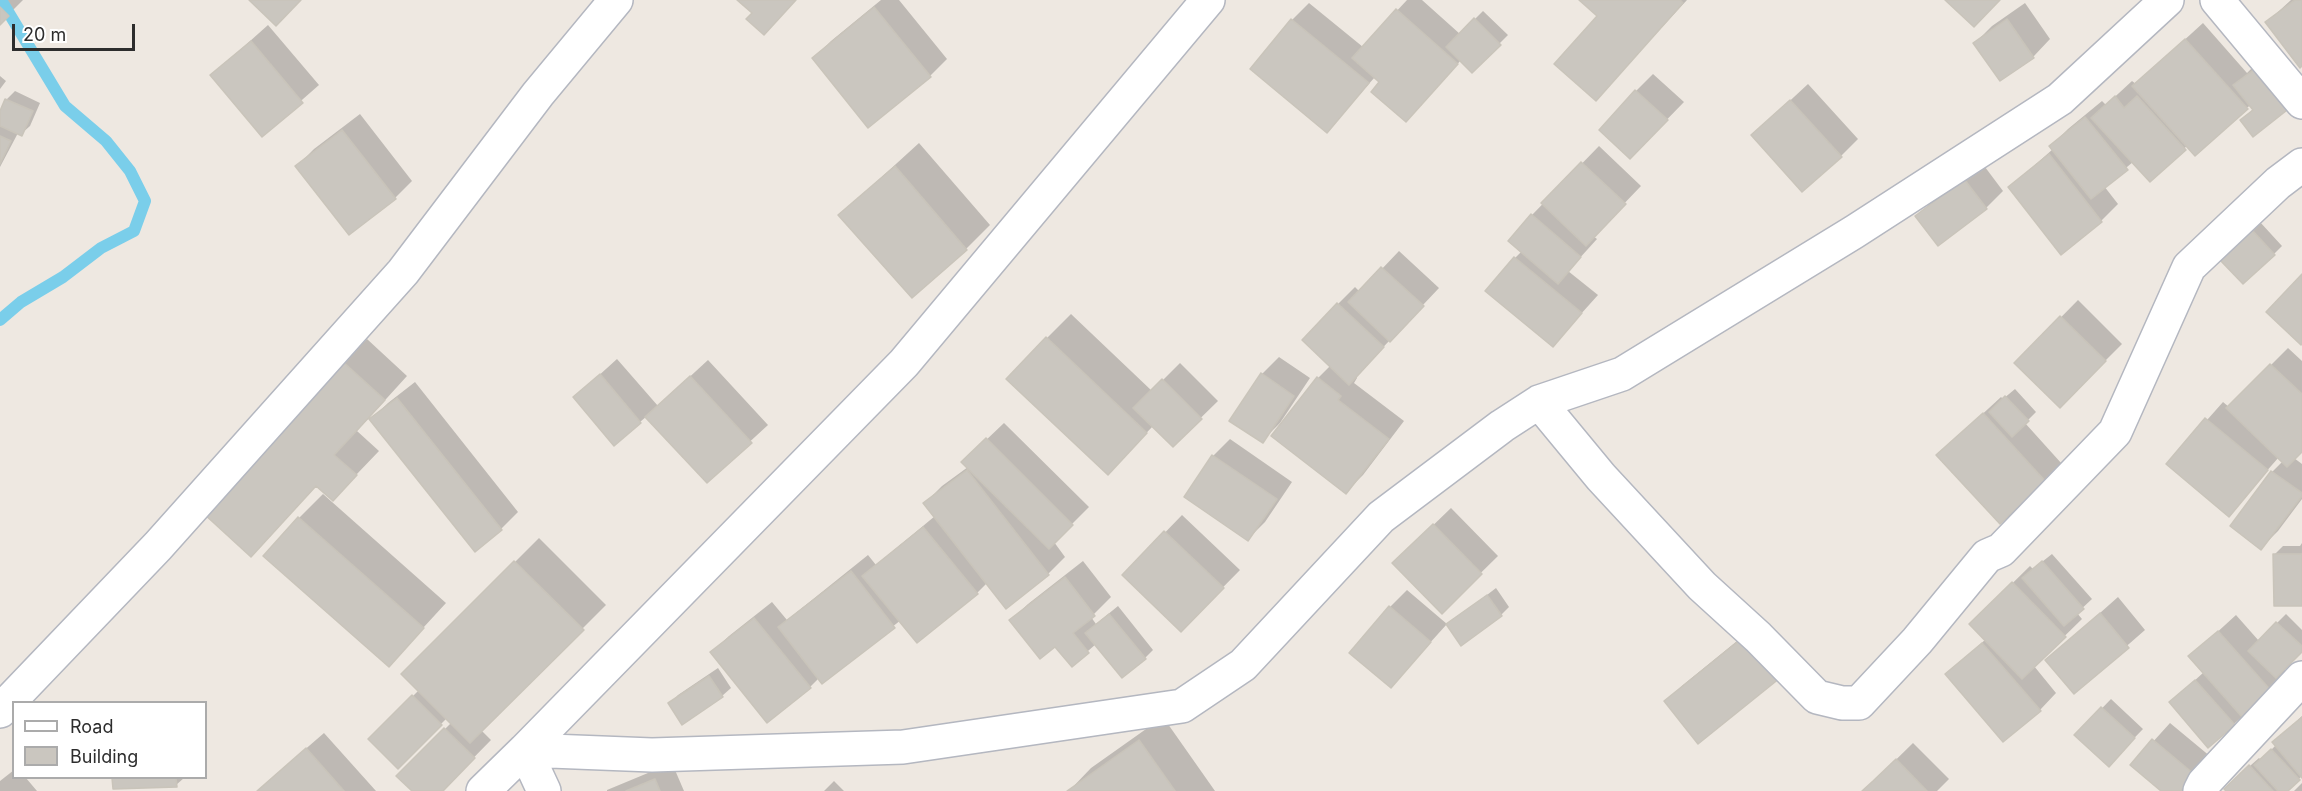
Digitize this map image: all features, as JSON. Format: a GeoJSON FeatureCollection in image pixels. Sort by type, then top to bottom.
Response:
{"type":"FeatureCollection","features":[{"type":"Feature","properties":{"kind":"street"},"geometry":{"type":"LineString","coordinates":[[0,711],[158,546],[403,272],[538,94],[616,0]]}},
{"type":"Feature","properties":{"kind":"street"},"geometry":{"type":"LineString","coordinates":[[483,791],[904,363],[1208,0]]}},
{"type":"Feature","properties":{"kind":"street"},"geometry":{"type":"LineString","coordinates":[[525,750],[652,755],[903,747],[1182,705],[1243,665],[1381,517],[1503,426],[1539,402],[1622,374],[1854,232],[2060,99],[2167,0]]}},
{"type":"Feature","properties":{"kind":"street"},"geometry":{"type":"LineString","coordinates":[[2217,0],[2302,102]]}},
{"type":"Feature","properties":{"kind":"street"},"geometry":{"type":"LineString","coordinates":[[1539,402],[1601,477],[1694,577],[1817,697],[1842,704],[1859,704],[1917,642],[1987,556],[2001,550],[2115,432],[2189,267],[2278,183],[2302,165]]}},
{"type":"Feature","properties":{"kind":"street"},"geometry":{"type":"LineString","coordinates":[[2200,791],[2204,783],[2302,678]]}},
{"type":"Feature","properties":{"kind":"street"},"geometry":{"type":"LineString","coordinates":[[525,750],[544,791]]}},
{"type":"Feature","properties":{"kind":"building"},"geometry":{"type":"Polygon","coordinates":[[[249,0],[301,0],[276,26],[249,0]]]}},
{"type":"Feature","properties":{"kind":"building"},"geometry":{"type":"Polygon","coordinates":[[[737,0],[796,0],[764,35],[746,19],[752,13],[737,0]]]}},
{"type":"Feature","properties":{"kind":"building"},"geometry":{"type":"Polygon","coordinates":[[[1579,0],[1680,0],[1683,3],[1596,101],[1554,64],[1597,16],[1579,0]]]}},
{"type":"Feature","properties":{"kind":"building"},"geometry":{"type":"Polygon","coordinates":[[[1945,0],[2000,0],[1974,27],[1945,0]]]}},
{"type":"Feature","properties":{"kind":"building"},"geometry":{"type":"Polygon","coordinates":[[[2295,0],[2302,0],[2302,66],[2300,68],[2265,22],[2295,0]]]}},
{"type":"Feature","properties":{"kind":"building"},"geometry":{"type":"Polygon","coordinates":[[[0,7],[9,16],[0,25],[0,7]]]}},
{"type":"Feature","properties":{"kind":"building"},"geometry":{"type":"Polygon","coordinates":[[[874,7],[931,77],[868,128],[812,58],[874,7]]]}},
{"type":"Feature","properties":{"kind":"building"},"geometry":{"type":"Polygon","coordinates":[[[1396,9],[1458,64],[1406,122],[1371,92],[1379,82],[1352,58],[1396,9]]]}},
{"type":"Feature","properties":{"kind":"building"},"geometry":{"type":"Polygon","coordinates":[[[1474,18],[1501,45],[1472,73],[1446,47],[1474,18]]]}},
{"type":"Feature","properties":{"kind":"building"},"geometry":{"type":"Polygon","coordinates":[[[1291,19],[1369,83],[1327,133],[1250,69],[1291,19]]]}},
{"type":"Feature","properties":{"kind":"building"},"geometry":{"type":"Polygon","coordinates":[[[2007,19],[2034,58],[2000,81],[1973,43],[2007,19]]]}},
{"type":"Feature","properties":{"kind":"building"},"geometry":{"type":"Polygon","coordinates":[[[2185,39],[2248,109],[2195,156],[2132,86],[2185,39]]]}},
{"type":"Feature","properties":{"kind":"building"},"geometry":{"type":"Polygon","coordinates":[[[251,41],[303,103],[262,137],[210,75],[251,41]]]}},
{"type":"Feature","properties":{"kind":"building"},"geometry":{"type":"Polygon","coordinates":[[[2259,66],[2291,107],[2253,137],[2240,120],[2253,110],[2233,85],[2259,66]]]}},
{"type":"Feature","properties":{"kind":"building"},"geometry":{"type":"Polygon","coordinates":[[[1635,90],[1668,120],[1630,159],[1599,130],[1635,90]]]}},
{"type":"Feature","properties":{"kind":"building"},"geometry":{"type":"Polygon","coordinates":[[[2115,96],[2124,108],[2137,96],[2186,150],[2150,182],[2091,118],[2115,96]]]}},
{"type":"Feature","properties":{"kind":"building"},"geometry":{"type":"Polygon","coordinates":[[[5,99],[33,111],[22,136],[0,126],[0,111],[5,99]]]}},
{"type":"Feature","properties":{"kind":"building"},"geometry":{"type":"Polygon","coordinates":[[[1790,100],[1842,157],[1802,192],[1751,135],[1790,100]]]}},
{"type":"Feature","properties":{"kind":"building"},"geometry":{"type":"Polygon","coordinates":[[[2085,117],[2128,170],[2091,199],[2049,146],[2085,117]]]}},
{"type":"Feature","properties":{"kind":"building"},"geometry":{"type":"Polygon","coordinates":[[[342,130],[396,199],[349,235],[295,166],[342,130]]]}},
{"type":"Feature","properties":{"kind":"building"},"geometry":{"type":"Polygon","coordinates":[[[0,136],[11,141],[0,164],[0,136]]]}},
{"type":"Feature","properties":{"kind":"building"},"geometry":{"type":"Polygon","coordinates":[[[2049,154],[2102,222],[2061,255],[2008,187],[2049,154]]]}},
{"type":"Feature","properties":{"kind":"building"},"geometry":{"type":"Polygon","coordinates":[[[1581,162],[1626,204],[1586,246],[1541,203],[1581,162]]]}},
{"type":"Feature","properties":{"kind":"building"},"geometry":{"type":"Polygon","coordinates":[[[895,166],[967,250],[912,298],[838,215],[895,166]]]}},
{"type":"Feature","properties":{"kind":"building"},"geometry":{"type":"Polygon","coordinates":[[[1964,179],[1987,209],[1938,246],[1915,216],[1964,179]]]}},
{"type":"Feature","properties":{"kind":"building"},"geometry":{"type":"Polygon","coordinates":[[[1531,214],[1581,257],[1558,284],[1508,241],[1531,214]]]}},
{"type":"Feature","properties":{"kind":"building"},"geometry":{"type":"Polygon","coordinates":[[[2251,229],[2275,255],[2243,284],[2219,259],[2251,229]]]}},
{"type":"Feature","properties":{"kind":"building"},"geometry":{"type":"Polygon","coordinates":[[[1514,257],[1582,313],[1553,347],[1485,291],[1514,257]]]}},
{"type":"Feature","properties":{"kind":"building"},"geometry":{"type":"Polygon","coordinates":[[[1381,267],[1424,306],[1390,342],[1348,302],[1381,267]]]}},
{"type":"Feature","properties":{"kind":"building"},"geometry":{"type":"Polygon","coordinates":[[[2302,274],[2302,344],[2301,345],[2266,312],[2302,274]]]}},
{"type":"Feature","properties":{"kind":"building"},"geometry":{"type":"Polygon","coordinates":[[[1337,303],[1384,347],[1349,385],[1302,340],[1337,303]]]}},
{"type":"Feature","properties":{"kind":"building"},"geometry":{"type":"Polygon","coordinates":[[[2060,316],[2106,361],[2060,408],[2014,363],[2060,316]]]}},
{"type":"Feature","properties":{"kind":"building"},"geometry":{"type":"Polygon","coordinates":[[[1046,337],[1147,433],[1108,475],[1006,379],[1046,337]]]}},
{"type":"Feature","properties":{"kind":"building"},"geometry":{"type":"Polygon","coordinates":[[[342,361],[385,400],[334,455],[357,475],[333,501],[316,486],[251,557],[203,513],[342,361]]]}},
{"type":"Feature","properties":{"kind":"building"},"geometry":{"type":"Polygon","coordinates":[[[2270,364],[2302,394],[2302,452],[2287,467],[2226,408],[2270,364]]]}},
{"type":"Feature","properties":{"kind":"building"},"geometry":{"type":"Polygon","coordinates":[[[1261,373],[1294,396],[1263,443],[1229,421],[1261,373]]]}},
{"type":"Feature","properties":{"kind":"building"},"geometry":{"type":"Polygon","coordinates":[[[600,374],[641,423],[614,446],[573,397],[600,374]]]}},
{"type":"Feature","properties":{"kind":"building"},"geometry":{"type":"Polygon","coordinates":[[[690,376],[752,443],[707,483],[645,417],[690,376]]]}},
{"type":"Feature","properties":{"kind":"building"},"geometry":{"type":"Polygon","coordinates":[[[1317,377],[1341,396],[1338,400],[1389,439],[1346,494],[1271,436],[1317,377]]]}},
{"type":"Feature","properties":{"kind":"building"},"geometry":{"type":"Polygon","coordinates":[[[1162,379],[1202,419],[1173,447],[1133,408],[1162,379]]]}},
{"type":"Feature","properties":{"kind":"building"},"geometry":{"type":"Polygon","coordinates":[[[2005,396],[2029,421],[2012,437],[1989,412],[2005,396]]]}},
{"type":"Feature","properties":{"kind":"building"},"geometry":{"type":"Polygon","coordinates":[[[397,398],[502,530],[475,552],[369,419],[397,398]]]}},
{"type":"Feature","properties":{"kind":"building"},"geometry":{"type":"Polygon","coordinates":[[[1983,413],[2046,482],[2000,524],[1936,455],[1983,413]]]}},
{"type":"Feature","properties":{"kind":"building"},"geometry":{"type":"Polygon","coordinates":[[[2205,418],[2268,470],[2229,517],[2166,464],[2205,418]]]}},
{"type":"Feature","properties":{"kind":"building"},"geometry":{"type":"Polygon","coordinates":[[[986,438],[1073,525],[1049,549],[961,462],[986,438]]]}},
{"type":"Feature","properties":{"kind":"building"},"geometry":{"type":"Polygon","coordinates":[[[1212,455],[1277,499],[1248,541],[1184,497],[1212,455]]]}},
{"type":"Feature","properties":{"kind":"building"},"geometry":{"type":"Polygon","coordinates":[[[967,470],[1049,575],[1006,609],[923,503],[967,470]]]}},
{"type":"Feature","properties":{"kind":"building"},"geometry":{"type":"Polygon","coordinates":[[[2271,471],[2302,493],[2302,496],[2261,550],[2230,526],[2271,471]]]}},
{"type":"Feature","properties":{"kind":"building"},"geometry":{"type":"Polygon","coordinates":[[[298,517],[424,628],[389,667],[263,556],[298,517]]]}},
{"type":"Feature","properties":{"kind":"building"},"geometry":{"type":"Polygon","coordinates":[[[1433,524],[1482,574],[1442,614],[1392,563],[1433,524]]]}},
{"type":"Feature","properties":{"kind":"building"},"geometry":{"type":"Polygon","coordinates":[[[923,527],[978,594],[917,643],[862,576],[923,527]]]}},
{"type":"Feature","properties":{"kind":"building"},"geometry":{"type":"Polygon","coordinates":[[[1164,531],[1224,588],[1181,632],[1122,575],[1164,531]]]}},
{"type":"Feature","properties":{"kind":"building"},"geometry":{"type":"Polygon","coordinates":[[[2273,554],[2302,554],[2302,606],[2274,606],[2273,554]]]}},
{"type":"Feature","properties":{"kind":"building"},"geometry":{"type":"Polygon","coordinates":[[[514,561],[584,630],[470,743],[401,674],[514,561]]]}},
{"type":"Feature","properties":{"kind":"building"},"geometry":{"type":"Polygon","coordinates":[[[2042,561],[2084,609],[2064,626],[2022,578],[2042,561]]]}},
{"type":"Feature","properties":{"kind":"building"},"geometry":{"type":"Polygon","coordinates":[[[851,571],[895,628],[822,684],[778,627],[851,571]]]}},
{"type":"Feature","properties":{"kind":"building"},"geometry":{"type":"Polygon","coordinates":[[[1065,577],[1095,616],[1073,633],[1089,653],[1072,667],[1055,647],[1040,659],[1009,620],[1065,577]]]}},
{"type":"Feature","properties":{"kind":"building"},"geometry":{"type":"Polygon","coordinates":[[[2012,582],[2066,637],[2022,679],[1969,624],[2012,582]]]}},
{"type":"Feature","properties":{"kind":"building"},"geometry":{"type":"Polygon","coordinates":[[[1487,595],[1502,616],[1461,646],[1446,624],[1487,595]]]}},
{"type":"Feature","properties":{"kind":"building"},"geometry":{"type":"Polygon","coordinates":[[[1389,606],[1431,642],[1391,688],[1349,653],[1389,606]]]}},
{"type":"Feature","properties":{"kind":"building"},"geometry":{"type":"Polygon","coordinates":[[[2100,613],[2129,648],[2074,694],[2045,660],[2100,613]]]}},
{"type":"Feature","properties":{"kind":"building"},"geometry":{"type":"Polygon","coordinates":[[[1109,614],[1146,659],[1122,678],[1085,633],[1109,614]]]}},
{"type":"Feature","properties":{"kind":"building"},"geometry":{"type":"Polygon","coordinates":[[[754,618],[811,688],[767,723],[710,652],[754,618]]]}},
{"type":"Feature","properties":{"kind":"building"},"geometry":{"type":"Polygon","coordinates":[[[2276,622],[2302,646],[2302,652],[2276,678],[2248,651],[2276,622]]]}},
{"type":"Feature","properties":{"kind":"building"},"geometry":{"type":"Polygon","coordinates":[[[2218,631],[2273,693],[2243,718],[2188,656],[2218,631]]]}},
{"type":"Feature","properties":{"kind":"building"},"geometry":{"type":"Polygon","coordinates":[[[1746,635],[1780,678],[1698,744],[1664,701],[1746,635]]]}},
{"type":"Feature","properties":{"kind":"building"},"geometry":{"type":"Polygon","coordinates":[[[1982,643],[2041,711],[2003,742],[1945,674],[1982,643]]]}},
{"type":"Feature","properties":{"kind":"building"},"geometry":{"type":"Polygon","coordinates":[[[709,676],[723,697],[682,725],[668,703],[709,676]]]}},
{"type":"Feature","properties":{"kind":"building"},"geometry":{"type":"Polygon","coordinates":[[[2195,680],[2235,725],[2208,748],[2169,702],[2195,680]]]}},
{"type":"Feature","properties":{"kind":"building"},"geometry":{"type":"Polygon","coordinates":[[[412,695],[442,725],[398,769],[368,739],[412,695]]]}},
{"type":"Feature","properties":{"kind":"building"},"geometry":{"type":"Polygon","coordinates":[[[2101,707],[2135,738],[2109,767],[2074,735],[2101,707]]]}},
{"type":"Feature","properties":{"kind":"building"},"geometry":{"type":"Polygon","coordinates":[[[2302,717],[2302,778],[2272,742],[2302,717]]]}},
{"type":"Feature","properties":{"kind":"building"},"geometry":{"type":"Polygon","coordinates":[[[444,728],[475,758],[443,791],[412,791],[396,776],[444,728]]]}},
{"type":"Feature","properties":{"kind":"building"},"geometry":{"type":"Polygon","coordinates":[[[2152,739],[2195,775],[2181,791],[2161,791],[2130,765],[2152,739]]]}},
{"type":"Feature","properties":{"kind":"building"},"geometry":{"type":"Polygon","coordinates":[[[1139,740],[1175,791],[1067,791],[1139,740]]]}},
{"type":"Feature","properties":{"kind":"building"},"geometry":{"type":"Polygon","coordinates":[[[306,748],[344,791],[257,791],[306,748]]]}},
{"type":"Feature","properties":{"kind":"building"},"geometry":{"type":"Polygon","coordinates":[[[2271,749],[2300,780],[2288,791],[2278,791],[2254,765],[2271,749]]]}},
{"type":"Feature","properties":{"kind":"building"},"geometry":{"type":"Polygon","coordinates":[[[1896,759],[1927,791],[1862,791],[1873,781],[1896,759]]]}},
{"type":"Feature","properties":{"kind":"building"},"geometry":{"type":"Polygon","coordinates":[[[2249,765],[2273,791],[2226,791],[2224,789],[2249,765]]]}},
{"type":"Feature","properties":{"kind":"building"},"geometry":{"type":"Polygon","coordinates":[[[112,779],[176,779],[177,787],[113,789],[112,779]]]}},
{"type":"Feature","properties":{"kind":"building"},"geometry":{"type":"Polygon","coordinates":[[[655,779],[660,791],[626,791],[655,779]]]}},
{"type":"Feature","properties":{"kind":"waterway"},"geometry":{"type":"LineString","coordinates":[[0,320],[21,302],[63,277],[101,248],[134,231],[145,201],[130,171],[106,141],[65,106],[1,0]]}}]}
